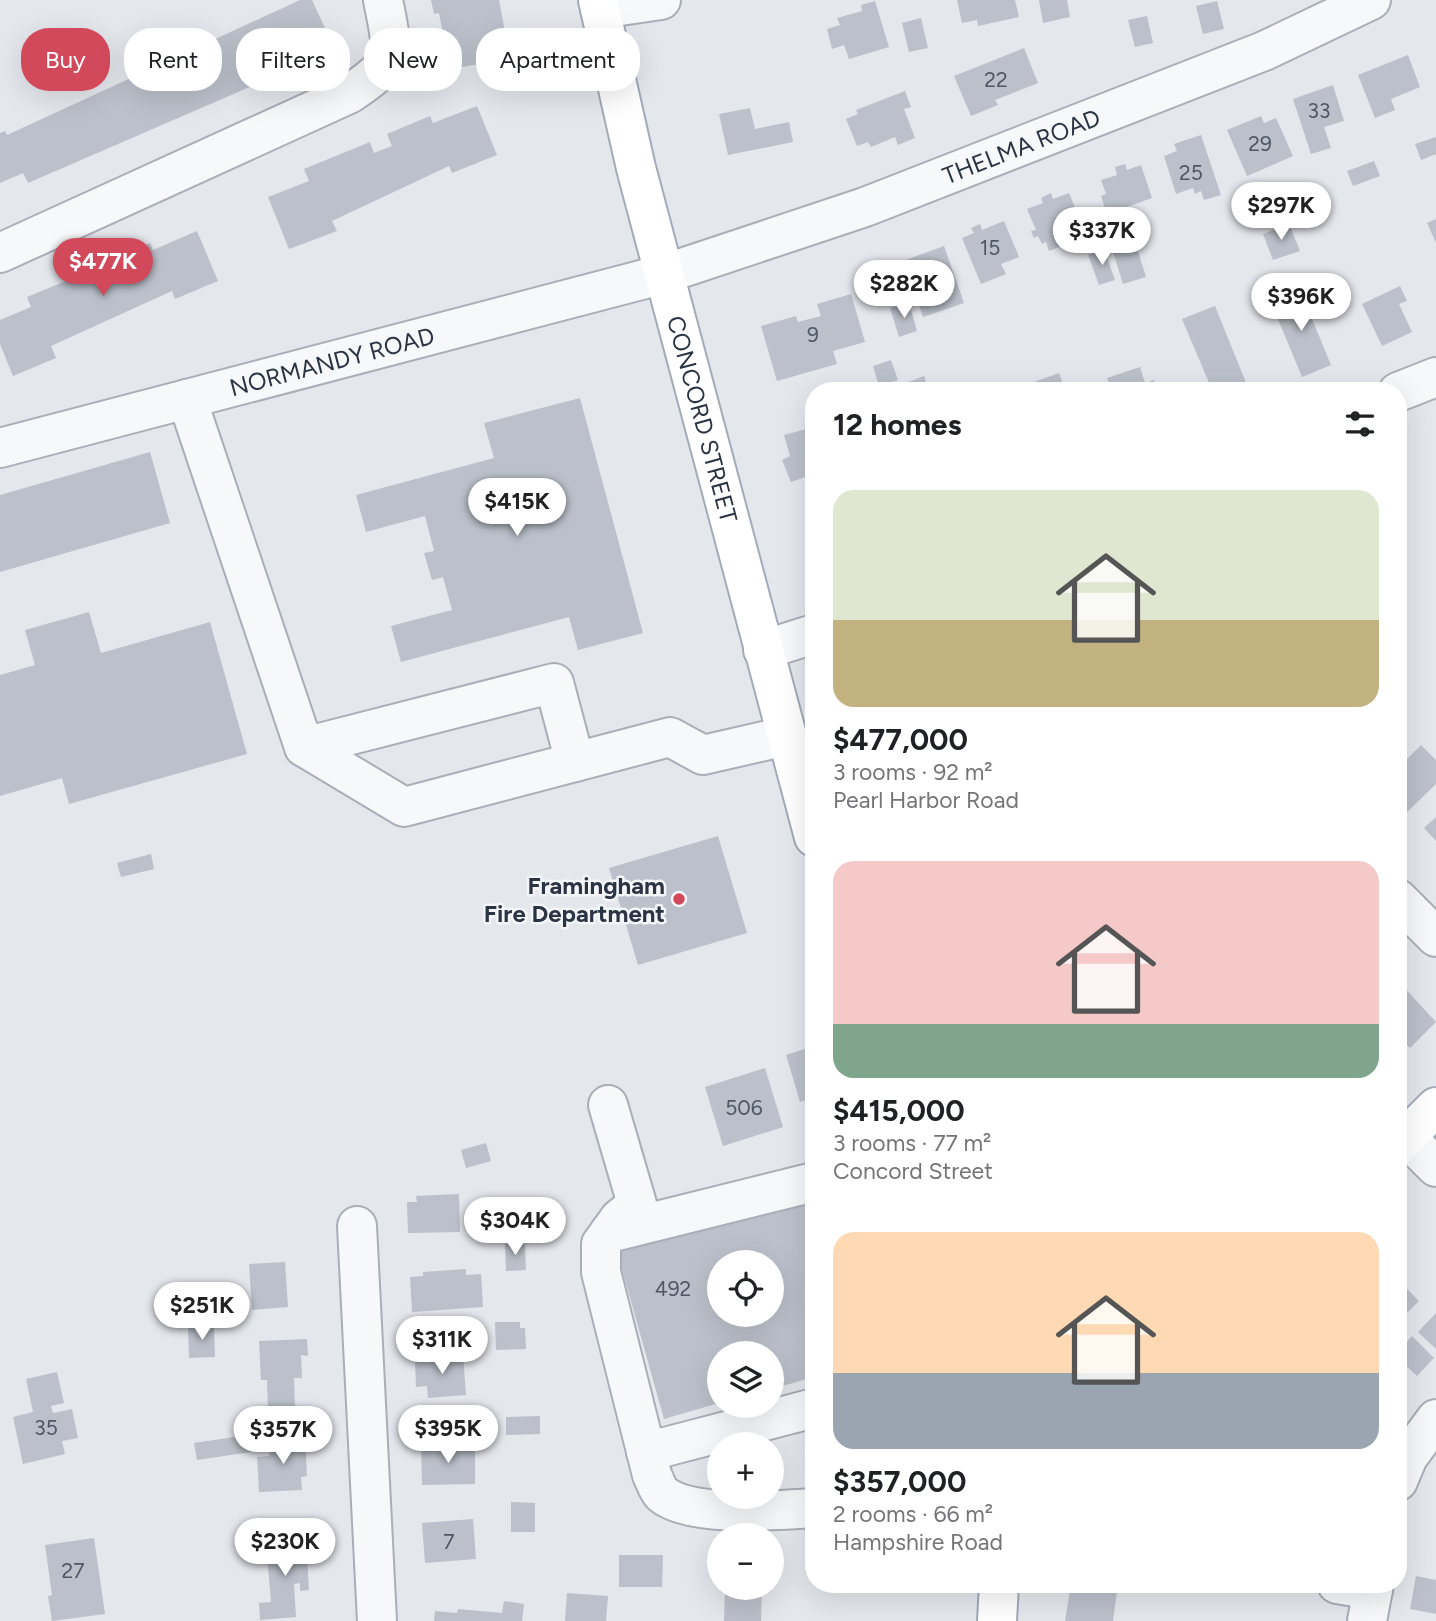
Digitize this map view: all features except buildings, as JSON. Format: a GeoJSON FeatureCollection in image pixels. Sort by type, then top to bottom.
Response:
{"type":"FeatureCollection","features":[{"type":"Feature","properties":{"kind":"main road","name":"CONCORD STREET"},"geometry":{"type":"LineString","coordinates":[[599,5],[636,168],[763,650],[798,755],[805,791]]}},
{"type":"Feature","properties":{"kind":"main road"},"geometry":{"type":"LineString","coordinates":[[1407,1136],[1436,1107]]}},
{"type":"Feature","properties":{"kind":"main road"},"geometry":{"type":"LineString","coordinates":[[997,1621],[999,1593]]}},
{"type":"Feature","properties":{"kind":"street"},"geometry":{"type":"LineString","coordinates":[[0,253],[349,94],[383,70],[391,52],[383,0]]}},
{"type":"Feature","properties":{"kind":"street"},"geometry":{"type":"LineString","coordinates":[[599,5],[661,0]]}},
{"type":"Feature","properties":{"kind":"street","name":"THELMA ROAD"},"geometry":{"type":"LineString","coordinates":[[664,274],[865,207],[1264,51],[1367,1]]}},
{"type":"Feature","properties":{"kind":"street","name":"NORMANDY ROAD"},"geometry":{"type":"LineString","coordinates":[[0,448],[664,274]]}},
{"type":"Feature","properties":{"kind":"street"},"geometry":{"type":"LineString","coordinates":[[1407,388],[1436,377]]}},
{"type":"Feature","properties":{"kind":"street"},"geometry":{"type":"LineString","coordinates":[[187,399],[304,747],[404,807],[670,737],[703,755],[798,755]]}},
{"type":"Feature","properties":{"kind":"street"},"geometry":{"type":"LineString","coordinates":[[763,650],[805,637]]}},
{"type":"Feature","properties":{"kind":"street"},"geometry":{"type":"LineString","coordinates":[[304,747],[554,683],[575,762]]}},
{"type":"Feature","properties":{"kind":"street"},"geometry":{"type":"LineString","coordinates":[[1407,908],[1436,937]]}},
{"type":"Feature","properties":{"kind":"street"},"geometry":{"type":"LineString","coordinates":[[608,1105],[637,1205],[619,1219],[601,1244],[601,1272],[652,1475],[661,1493],[681,1504],[717,1510],[805,1508]]}},
{"type":"Feature","properties":{"kind":"street"},"geometry":{"type":"LineString","coordinates":[[1407,1145],[1436,1167]]}},
{"type":"Feature","properties":{"kind":"street"},"geometry":{"type":"LineString","coordinates":[[608,1233],[805,1184]]}},
{"type":"Feature","properties":{"kind":"street"},"geometry":{"type":"LineString","coordinates":[[357,1226],[377,1621]]}},
{"type":"Feature","properties":{"kind":"street"},"geometry":{"type":"LineString","coordinates":[[646,1452],[805,1410]]}},
{"type":"Feature","properties":{"kind":"street"},"geometry":{"type":"LineString","coordinates":[[1407,1459],[1436,1419]]}},
{"type":"Feature","properties":{"kind":"place","name":"Framingham Fire Department"},"geometry":{"type":"Point","coordinates":[679,899]}}]}
